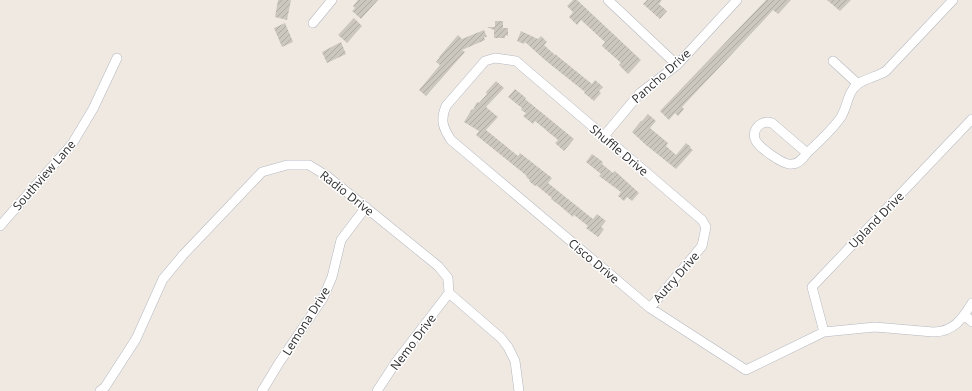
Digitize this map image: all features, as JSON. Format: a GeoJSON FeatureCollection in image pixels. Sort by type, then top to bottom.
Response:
{"type":"FeatureCollection","features":[{"type":"Feature","properties":{"kind":"street"},"geometry":{"type":"LineString","coordinates":[[313,23],[332,0]]}},
{"type":"Feature","properties":{"kind":"street"},"geometry":{"type":"LineString","coordinates":[[608,0],[677,65]]}},
{"type":"Feature","properties":{"kind":"street","name":"Pancho Drive"},"geometry":{"type":"LineString","coordinates":[[604,136],[640,93],[677,65],[736,0]]}},
{"type":"Feature","properties":{"kind":"street"},"geometry":{"type":"LineString","coordinates":[[808,153],[772,124],[763,123],[758,125],[755,130],[754,135],[756,140],[778,160],[790,165],[799,162],[808,153],[842,116],[853,89],[865,80],[880,75],[886,71],[954,0]]}},
{"type":"Feature","properties":{"kind":"street","name":"Southview Lane"},"geometry":{"type":"LineString","coordinates":[[0,226],[72,144],[94,109],[117,58]]}},
{"type":"Feature","properties":{"kind":"street","name":"Shuffle Drive"},"geometry":{"type":"LineString","coordinates":[[451,140],[444,130],[442,121],[446,106],[485,61],[495,58],[516,61],[702,220],[706,226],[702,246]]}},
{"type":"Feature","properties":{"kind":"street"},"geometry":{"type":"LineString","coordinates":[[833,61],[858,84]]}},
{"type":"Feature","properties":{"kind":"street","name":"Upland Drive"},"geometry":{"type":"LineString","coordinates":[[824,332],[812,288],[972,119]]}},
{"type":"Feature","properties":{"kind":"street","name":"Cisco Drive"},"geometry":{"type":"LineString","coordinates":[[451,140],[650,308],[746,370],[824,332]]}},
{"type":"Feature","properties":{"kind":"street","name":"Radio Drive"},"geometry":{"type":"LineString","coordinates":[[100,391],[105,387],[136,339],[164,279],[183,255],[262,172],[287,165],[309,165],[327,176],[438,266],[448,278],[449,293]]}},
{"type":"Feature","properties":{"kind":"street","name":"Lemona Drive"},"geometry":{"type":"LineString","coordinates":[[262,391],[323,298],[332,277],[341,240],[366,207]]}},
{"type":"Feature","properties":{"kind":"street","name":"Autry Drive"},"geometry":{"type":"LineString","coordinates":[[650,308],[702,246]]}},
{"type":"Feature","properties":{"kind":"street"},"geometry":{"type":"LineString","coordinates":[[449,293],[501,338],[515,361],[519,391]]}},
{"type":"Feature","properties":{"kind":"street","name":"Nemo Drive"},"geometry":{"type":"LineString","coordinates":[[378,391],[396,362],[449,293]]}},
{"type":"Feature","properties":{"kind":"street"},"geometry":{"type":"LineString","coordinates":[[824,332],[875,327],[940,332],[957,324],[972,303]]}},
{"type":"Feature","properties":{"kind":"street"},"geometry":{"type":"LineString","coordinates":[[964,315],[972,322]]}},
{"type":"Feature","properties":{"kind":"building"},"geometry":{"type":"Polygon","coordinates":[[[278,0],[291,0],[287,20],[275,17],[278,0]]]}},
{"type":"Feature","properties":{"kind":"building"},"geometry":{"type":"Polygon","coordinates":[[[358,0],[378,0],[361,19],[352,11],[355,8],[353,6],[358,0]]]}},
{"type":"Feature","properties":{"kind":"building"},"geometry":{"type":"Polygon","coordinates":[[[573,0],[577,0],[641,60],[628,74],[619,65],[621,63],[602,46],[605,42],[581,20],[577,25],[569,17],[573,12],[567,6],[573,0]]]}},
{"type":"Feature","properties":{"kind":"building"},"geometry":{"type":"Polygon","coordinates":[[[647,0],[662,0],[659,4],[667,11],[660,19],[643,4],[647,0]]]}},
{"type":"Feature","properties":{"kind":"building"},"geometry":{"type":"Polygon","coordinates":[[[766,0],[791,0],[778,14],[773,10],[682,107],[684,109],[678,116],[675,113],[669,120],[660,111],[766,0]]]}},
{"type":"Feature","properties":{"kind":"building"},"geometry":{"type":"Polygon","coordinates":[[[827,0],[851,0],[840,11],[827,0]]]}},
{"type":"Feature","properties":{"kind":"building"},"geometry":{"type":"Polygon","coordinates":[[[354,18],[362,26],[347,43],[338,35],[354,18]]]}},
{"type":"Feature","properties":{"kind":"building"},"geometry":{"type":"Polygon","coordinates":[[[495,21],[503,21],[503,28],[508,28],[508,36],[505,35],[505,38],[494,38],[494,30],[487,27],[495,27],[495,21]]]}},
{"type":"Feature","properties":{"kind":"building"},"geometry":{"type":"Polygon","coordinates":[[[285,23],[293,42],[282,47],[274,28],[285,23]]]}},
{"type":"Feature","properties":{"kind":"building"},"geometry":{"type":"Polygon","coordinates":[[[484,30],[487,37],[484,37],[485,40],[462,50],[465,52],[426,96],[419,90],[440,65],[436,62],[439,57],[458,35],[462,39],[484,30]]]}},
{"type":"Feature","properties":{"kind":"building"},"geometry":{"type":"Polygon","coordinates":[[[521,31],[538,39],[541,36],[547,42],[544,45],[555,55],[592,84],[595,80],[603,87],[599,91],[601,93],[594,101],[525,42],[524,44],[517,41],[521,31]]]}},
{"type":"Feature","properties":{"kind":"building"},"geometry":{"type":"Polygon","coordinates":[[[341,42],[346,54],[327,63],[322,52],[341,42]]]}},
{"type":"Feature","properties":{"kind":"building"},"geometry":{"type":"Polygon","coordinates":[[[496,81],[504,88],[486,107],[498,117],[486,130],[518,156],[520,153],[552,178],[548,183],[593,219],[597,214],[606,221],[601,227],[604,229],[598,237],[586,228],[588,226],[574,215],[573,217],[551,199],[552,198],[529,181],[530,180],[526,177],[527,176],[476,135],[479,131],[464,122],[477,102],[479,103],[496,81]]]}},
{"type":"Feature","properties":{"kind":"building"},"geometry":{"type":"Polygon","coordinates":[[[515,89],[574,139],[564,151],[555,143],[558,140],[535,121],[533,124],[523,116],[526,113],[508,97],[515,89]]]}},
{"type":"Feature","properties":{"kind":"building"},"geometry":{"type":"Polygon","coordinates":[[[648,114],[656,121],[650,128],[668,143],[666,146],[676,155],[686,143],[693,150],[676,169],[632,132],[648,114]]]}},
{"type":"Feature","properties":{"kind":"building"},"geometry":{"type":"Polygon","coordinates":[[[592,154],[603,162],[602,164],[613,173],[615,171],[639,193],[632,201],[627,197],[624,201],[618,196],[621,192],[599,176],[601,174],[586,162],[592,154]]]}}]}
